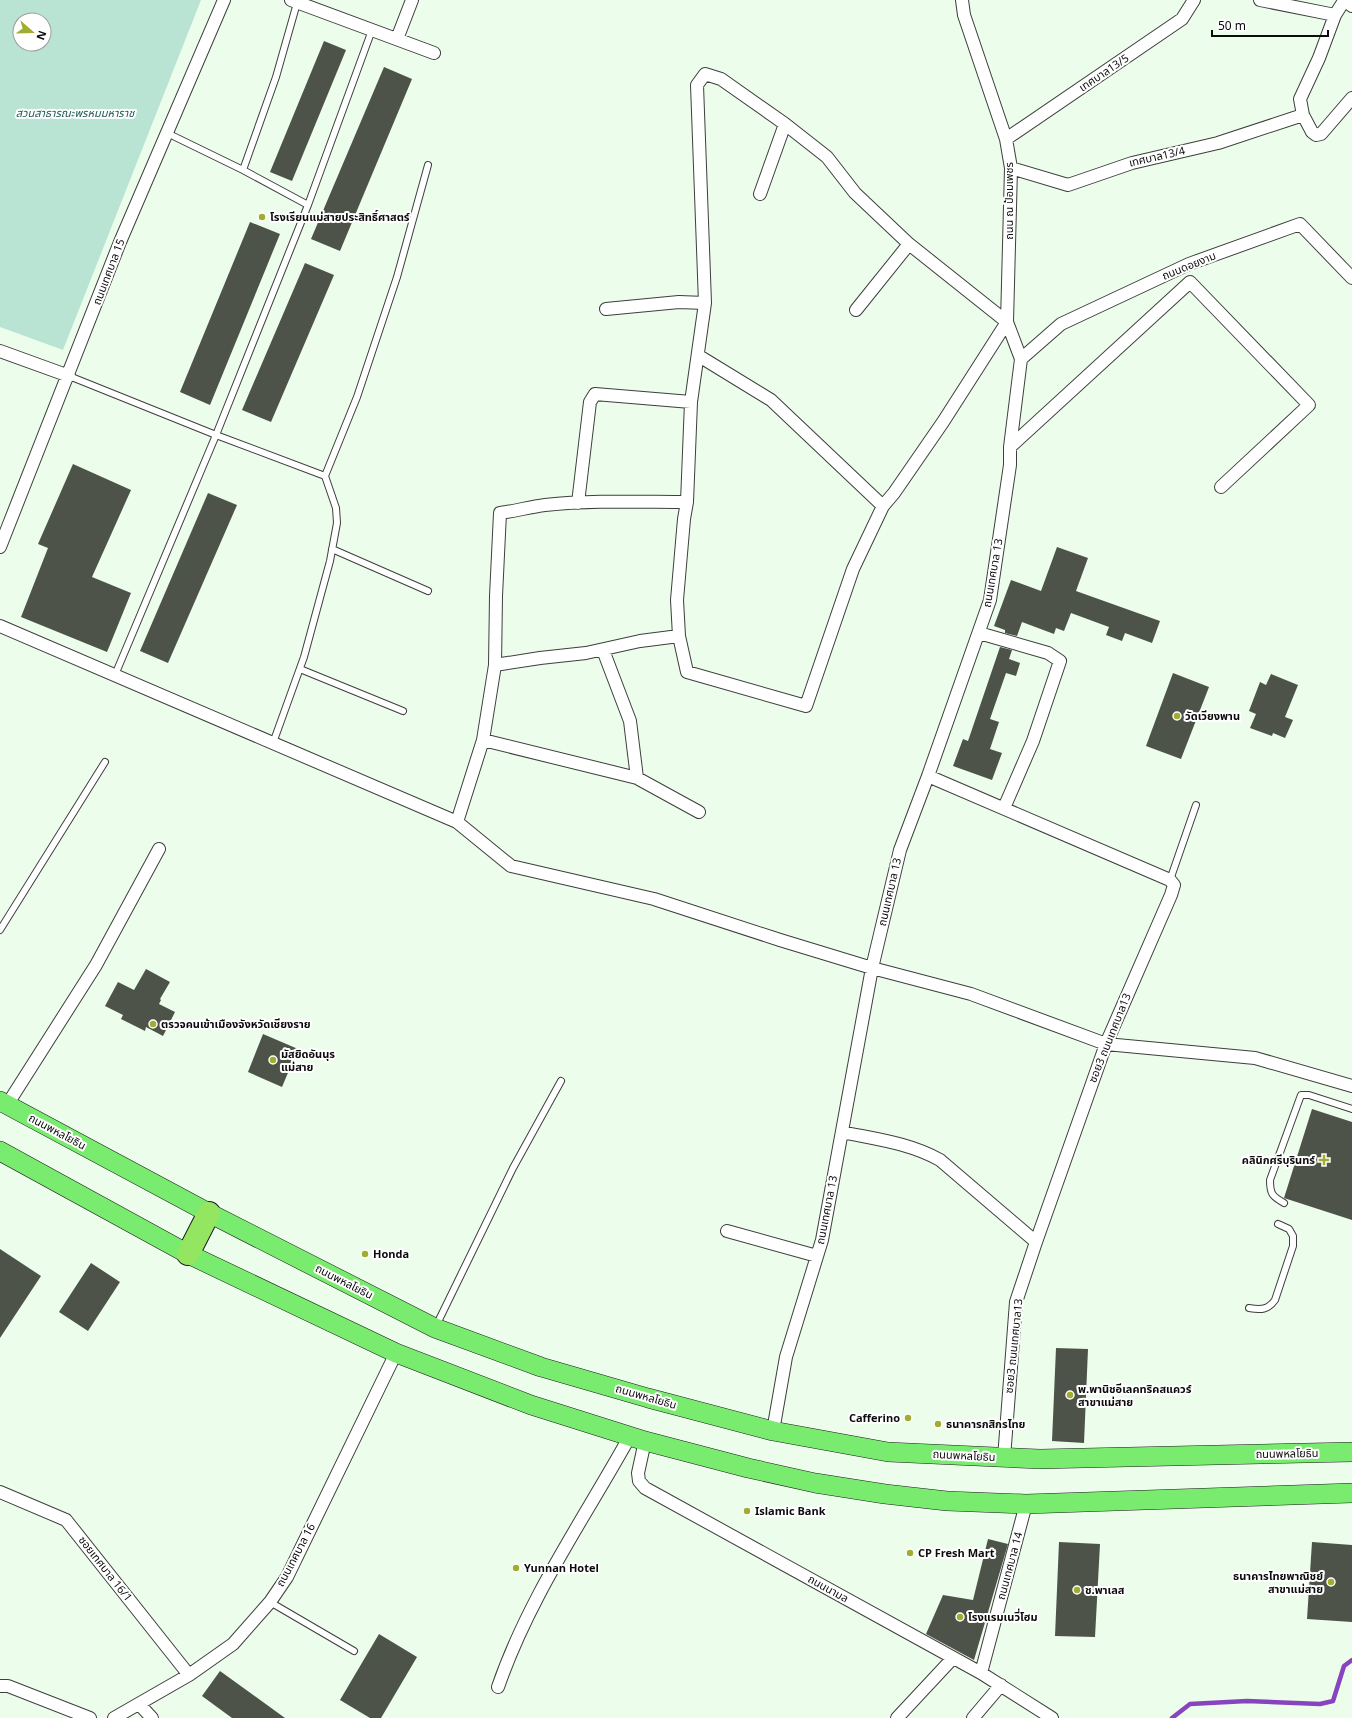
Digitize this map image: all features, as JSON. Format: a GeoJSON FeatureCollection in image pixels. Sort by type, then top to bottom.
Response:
{"type":"FeatureCollection","features":[{"type":"Feature","properties":{"kind":"highway"},"geometry":{"type":"LineString","coordinates":[[188,1254],[209,1213]]}},
{"type":"Feature","properties":{"kind":"main road","name":"ถนนพหลโยธิน"},"geometry":{"type":"LineString","coordinates":[[4,1103],[209,1213],[435,1328],[541,1367],[648,1398],[773,1431],[888,1452],[1004,1458],[1040,1459],[1352,1452]]}},
{"type":"Feature","properties":{"kind":"main road"},"geometry":{"type":"LineString","coordinates":[[0,1151],[188,1254],[396,1352],[531,1404],[638,1439],[748,1468],[816,1483],[885,1494],[947,1501],[1026,1504],[1352,1493]]}},
{"type":"Feature","properties":{"kind":"street","name":"ถนนเทศบาล 15"},"geometry":{"type":"LineString","coordinates":[[0,547],[69,376],[120,242],[224,0]]}},
{"type":"Feature","properties":{"kind":"street"},"geometry":{"type":"LineString","coordinates":[[397,39],[412,0]]}},
{"type":"Feature","properties":{"kind":"street","name":"ถนน ณ ป้อมเพชร"},"geometry":{"type":"LineString","coordinates":[[962,0],[964,15],[1006,139],[1011,168],[1007,322],[1021,358]]}},
{"type":"Feature","properties":{"kind":"street","name":"เทศบาล13/5"},"geometry":{"type":"LineString","coordinates":[[1006,139],[1182,19],[1194,0]]}},
{"type":"Feature","properties":{"kind":"street"},"geometry":{"type":"LineString","coordinates":[[1260,0],[1335,15]]}},
{"type":"Feature","properties":{"kind":"street"},"geometry":{"type":"LineString","coordinates":[[294,1],[434,52]]}},
{"type":"Feature","properties":{"kind":"street"},"geometry":{"type":"LineString","coordinates":[[1352,6],[1347,2],[1342,4],[1335,15],[1319,58],[1300,99],[1303,115],[1312,132],[1316,135],[1321,134],[1352,98]]}},
{"type":"Feature","properties":{"kind":"street"},"geometry":{"type":"LineString","coordinates":[[706,74],[721,79],[785,124],[827,157],[855,193],[909,244],[1007,322],[943,422],[894,494],[883,506],[853,569],[806,706],[687,672],[679,636],[677,600],[684,518],[687,502],[691,402],[706,303],[697,85],[706,74]]}},
{"type":"Feature","properties":{"kind":"street","name":"เทศบาล13/4"},"geometry":{"type":"LineString","coordinates":[[1011,168],[1068,184],[1132,162],[1218,143],[1303,115]]}},
{"type":"Feature","properties":{"kind":"street"},"geometry":{"type":"LineString","coordinates":[[760,194],[785,124]]}},
{"type":"Feature","properties":{"kind":"street","name":"ถนนดอยงาม"},"geometry":{"type":"LineString","coordinates":[[1021,358],[1061,324],[1189,264],[1300,224],[1352,278]]}},
{"type":"Feature","properties":{"kind":"street"},"geometry":{"type":"LineString","coordinates":[[856,310],[909,244]]}},
{"type":"Feature","properties":{"kind":"street"},"geometry":{"type":"LineString","coordinates":[[1010,448],[1190,282],[1309,405],[1221,487]]}},
{"type":"Feature","properties":{"kind":"street"},"geometry":{"type":"LineString","coordinates":[[606,309],[679,302],[706,303]]}},
{"type":"Feature","properties":{"kind":"street"},"geometry":{"type":"LineString","coordinates":[[0,350],[69,376]]}},
{"type":"Feature","properties":{"kind":"street"},"geometry":{"type":"LineString","coordinates":[[698,356],[770,400],[883,506]]}},
{"type":"Feature","properties":{"kind":"street","name":"ถนนเทศบาล 13"},"geometry":{"type":"LineString","coordinates":[[773,1431],[786,1357],[817,1256],[842,1132],[872,968],[900,850],[928,776],[990,600],[1010,465],[1010,448],[1021,358]]}},
{"type":"Feature","properties":{"kind":"street"},"geometry":{"type":"LineString","coordinates":[[578,503],[590,402],[595,394],[691,402]]}},
{"type":"Feature","properties":{"kind":"street"},"geometry":{"type":"LineString","coordinates":[[458,822],[483,740],[495,665],[496,596],[500,513],[545,506],[611,501],[687,502]]}},
{"type":"Feature","properties":{"kind":"street"},"geometry":{"type":"LineString","coordinates":[[0,626],[458,822],[511,866],[654,899],[872,968],[971,994],[1106,1044],[1255,1058],[1352,1086]]}},
{"type":"Feature","properties":{"kind":"street"},"geometry":{"type":"LineString","coordinates":[[979,633],[1048,653],[1060,661],[1033,741],[1004,808]]}},
{"type":"Feature","properties":{"kind":"street"},"geometry":{"type":"LineString","coordinates":[[495,665],[603,650],[679,636]]}},
{"type":"Feature","properties":{"kind":"street"},"geometry":{"type":"LineString","coordinates":[[603,650],[630,722],[636,778]]}},
{"type":"Feature","properties":{"kind":"street"},"geometry":{"type":"LineString","coordinates":[[483,740],[636,778],[699,812]]}},
{"type":"Feature","properties":{"kind":"street"},"geometry":{"type":"LineString","coordinates":[[928,776],[1170,880]]}},
{"type":"Feature","properties":{"kind":"street"},"geometry":{"type":"LineString","coordinates":[[4,1103],[96,965],[159,849]]}},
{"type":"Feature","properties":{"kind":"street","name":"ซอย3 ถนนเทศบาล13"},"geometry":{"type":"LineString","coordinates":[[1004,1458],[1016,1302],[1106,1044],[1171,895],[1174,884],[1170,880]]}},
{"type":"Feature","properties":{"kind":"street"},"geometry":{"type":"LineString","coordinates":[[842,1132],[915,1148],[940,1160],[1036,1242]]}},
{"type":"Feature","properties":{"kind":"street"},"geometry":{"type":"LineString","coordinates":[[727,1231],[817,1256]]}},
{"type":"Feature","properties":{"kind":"street","name":"ถนนเทศบาล 16"},"geometry":{"type":"LineString","coordinates":[[114,1718],[189,1675],[233,1644],[270,1602],[287,1577],[396,1352]]}},
{"type":"Feature","properties":{"kind":"street"},"geometry":{"type":"LineString","coordinates":[[498,1687],[508,1658],[537,1597],[638,1439]]}},
{"type":"Feature","properties":{"kind":"street","name":"ถนนนามล"},"geometry":{"type":"LineString","coordinates":[[638,1439],[638,1474],[639,1481],[645,1488],[981,1673],[1052,1718]]}},
{"type":"Feature","properties":{"kind":"street","name":"ซอยเทศบาล 16/1"},"geometry":{"type":"LineString","coordinates":[[0,1492],[66,1520],[189,1675]]}},
{"type":"Feature","properties":{"kind":"street","name":"ถนนเทศบาล 14"},"geometry":{"type":"LineString","coordinates":[[981,1673],[1026,1504]]}},
{"type":"Feature","properties":{"kind":"street"},"geometry":{"type":"LineString","coordinates":[[896,1718],[953,1658]]}},
{"type":"Feature","properties":{"kind":"street"},"geometry":{"type":"LineString","coordinates":[[973,1718],[1001,1685]]}},
{"type":"Feature","properties":{"kind":"street"},"geometry":{"type":"LineString","coordinates":[[0,1686],[8,1686],[90,1718]]}},
{"type":"Feature","properties":{"kind":"street"},"geometry":{"type":"LineString","coordinates":[[139,1704],[152,1718]]}},
{"type":"Feature","properties":{"kind":"lane"},"geometry":{"type":"LineString","coordinates":[[243,170],[276,77],[294,1]]}},
{"type":"Feature","properties":{"kind":"lane"},"geometry":{"type":"LineString","coordinates":[[115,675],[216,435],[308,205],[372,30]]}},
{"type":"Feature","properties":{"kind":"lane"},"geometry":{"type":"LineString","coordinates":[[167,133],[243,170],[308,205]]}},
{"type":"Feature","properties":{"kind":"lane"},"geometry":{"type":"LineString","coordinates":[[273,743],[300,670],[332,550],[337,523],[336,508],[325,476],[357,397],[397,277],[428,165]]}},
{"type":"Feature","properties":{"kind":"lane"},"geometry":{"type":"LineString","coordinates":[[69,376],[216,435],[325,476]]}},
{"type":"Feature","properties":{"kind":"lane"},"geometry":{"type":"LineString","coordinates":[[332,550],[428,591]]}},
{"type":"Feature","properties":{"kind":"lane"},"geometry":{"type":"LineString","coordinates":[[300,670],[403,711]]}},
{"type":"Feature","properties":{"kind":"lane"},"geometry":{"type":"LineString","coordinates":[[0,930],[105,762]]}},
{"type":"Feature","properties":{"kind":"lane"},"geometry":{"type":"LineString","coordinates":[[1170,880],[1196,805]]}},
{"type":"Feature","properties":{"kind":"lane"},"geometry":{"type":"LineString","coordinates":[[435,1328],[513,1168],[561,1080]]}},
{"type":"Feature","properties":{"kind":"lane"},"geometry":{"type":"LineString","coordinates":[[1284,1203],[1275,1198],[1270,1192],[1270,1180],[1301,1095],[1309,1095],[1352,1109]]}},
{"type":"Feature","properties":{"kind":"lane"},"geometry":{"type":"LineString","coordinates":[[1250,1308],[1260,1310],[1270,1306],[1275,1300],[1293,1246],[1293,1236],[1289,1229],[1278,1224]]}},
{"type":"Feature","properties":{"kind":"lane"},"geometry":{"type":"LineString","coordinates":[[270,1602],[354,1651]]}},
{"type":"Feature","properties":{"kind":"green space","name":"สวนสาธารณะพรหมมหาราช"},"geometry":{"type":"Polygon","coordinates":[[[0,0],[201,0],[63,350],[0,327],[0,0]]]}},
{"type":"Feature","properties":{"kind":"building"},"geometry":{"type":"Polygon","coordinates":[[[324,41],[346,50],[292,181],[270,172],[324,41]]]}},
{"type":"Feature","properties":{"kind":"building"},"geometry":{"type":"Polygon","coordinates":[[[384,67],[412,79],[340,251],[311,239],[384,67]]]}},
{"type":"Feature","properties":{"kind":"building"},"geometry":{"type":"Polygon","coordinates":[[[250,222],[280,234],[210,405],[180,392],[250,222]]]}},
{"type":"Feature","properties":{"kind":"building"},"geometry":{"type":"Polygon","coordinates":[[[305,263],[334,275],[271,422],[242,410],[305,263]]]}},
{"type":"Feature","properties":{"kind":"building"},"geometry":{"type":"Polygon","coordinates":[[[73,464],[131,490],[92,577],[131,593],[107,652],[21,617],[48,548],[38,544],[73,464]]]}},
{"type":"Feature","properties":{"kind":"building"},"geometry":{"type":"Polygon","coordinates":[[[208,493],[237,505],[168,663],[140,651],[208,493]]]}},
{"type":"Feature","properties":{"kind":"building"},"geometry":{"type":"Polygon","coordinates":[[[1057,547],[1088,558],[1076,591],[1160,621],[1152,643],[1125,633],[1122,641],[1106,635],[1109,627],[1071,613],[1064,631],[1056,628],[1054,634],[1022,622],[1017,636],[1005,633],[1005,630],[994,626],[1011,580],[1041,591],[1057,547]]]}},
{"type":"Feature","properties":{"kind":"building"},"geometry":{"type":"Polygon","coordinates":[[[1000,647],[1012,650],[1009,659],[1020,663],[1016,676],[1006,673],[990,719],[999,722],[990,749],[1002,753],[992,780],[953,766],[963,739],[968,741],[1000,647]]]}},
{"type":"Feature","properties":{"kind":"building","name":"วัดเวียงพาน"},"geometry":{"type":"Polygon","coordinates":[[[1173,673],[1209,687],[1181,759],[1146,746],[1173,673]]]}},
{"type":"Feature","properties":{"kind":"building"},"geometry":{"type":"Polygon","coordinates":[[[1271,674],[1298,685],[1285,717],[1293,720],[1285,738],[1273,733],[1272,736],[1250,728],[1256,714],[1249,711],[1260,682],[1266,685],[1271,674]]]}},
{"type":"Feature","properties":{"kind":"building"},"geometry":{"type":"Polygon","coordinates":[[[146,969],[170,982],[160,999],[159,1004],[175,1012],[163,1036],[146,1027],[145,1031],[121,1019],[123,1015],[105,1006],[118,982],[134,990],[146,969]]]}},
{"type":"Feature","properties":{"kind":"building","name":"มัสยิดอันนุร แม่สาย"},"geometry":{"type":"Polygon","coordinates":[[[263,1034],[298,1049],[282,1087],[248,1072],[263,1034]]]}},
{"type":"Feature","properties":{"kind":"building","name":"คลินิกศรีบุรินทร์"},"geometry":{"type":"Polygon","coordinates":[[[1312,1109],[1352,1122],[1352,1220],[1284,1198],[1312,1109]]]}},
{"type":"Feature","properties":{"kind":"building"},"geometry":{"type":"Polygon","coordinates":[[[0,1249],[41,1276],[0,1338],[0,1249]]]}},
{"type":"Feature","properties":{"kind":"building"},"geometry":{"type":"Polygon","coordinates":[[[91,1263],[120,1282],[88,1331],[59,1312],[91,1263]]]}},
{"type":"Feature","properties":{"kind":"building","name":"พ.พานิชอีเลคทริคสแควร์ สาขาแม่สาย"},"geometry":{"type":"Polygon","coordinates":[[[1056,1348],[1088,1349],[1084,1443],[1052,1441],[1056,1348]]]}},
{"type":"Feature","properties":{"kind":"building","name":"โรงแรมเนวี่โฮม"},"geometry":{"type":"Polygon","coordinates":[[[988,1539],[1008,1544],[974,1660],[926,1634],[943,1595],[973,1600],[988,1539]]]}},
{"type":"Feature","properties":{"kind":"building","name":"ช.พาเลส"},"geometry":{"type":"Polygon","coordinates":[[[1059,1542],[1100,1544],[1095,1637],[1055,1636],[1059,1542]]]}},
{"type":"Feature","properties":{"kind":"building","name":"ธนาคารไทยพาณิชย์ สาขาแม่สาย"},"geometry":{"type":"Polygon","coordinates":[[[1312,1542],[1352,1545],[1352,1622],[1307,1619],[1312,1542]]]}},
{"type":"Feature","properties":{"kind":"building"},"geometry":{"type":"Polygon","coordinates":[[[379,1634],[417,1657],[381,1718],[370,1718],[340,1700],[379,1634]]]}},
{"type":"Feature","properties":{"kind":"building"},"geometry":{"type":"Polygon","coordinates":[[[220,1671],[285,1718],[232,1718],[202,1696],[220,1671]]]}},
{"type":"Feature","properties":{"kind":"waterway"},"geometry":{"type":"LineString","coordinates":[[1172,1718],[1190,1704],[1247,1701],[1320,1704],[1333,1701],[1344,1666],[1352,1660]]}},
{"type":"Feature","properties":{"kind":"place","name":"โรงเรียนแม่สายประสิทธิ์ศาสตร์"},"geometry":{"type":"Point","coordinates":[262,217]}},
{"type":"Feature","properties":{"kind":"place","name":"วัดเวียงพาน"},"geometry":{"type":"Point","coordinates":[1177,716]}},
{"type":"Feature","properties":{"kind":"place","name":"ตรวจคนเข้าเมืองจังหวัดเชียงราย"},"geometry":{"type":"Point","coordinates":[153,1024]}},
{"type":"Feature","properties":{"kind":"place","name":"มัสยิดอันนุร แม่สาย"},"geometry":{"type":"Point","coordinates":[273,1060]}},
{"type":"Feature","properties":{"kind":"place","name":"คลินิกศรีบุรินทร์"},"geometry":{"type":"Point","coordinates":[1324,1160]}},
{"type":"Feature","properties":{"kind":"place","name":"Honda"},"geometry":{"type":"Point","coordinates":[365,1254]}},
{"type":"Feature","properties":{"kind":"place","name":"พ.พานิชอีเลคทริคสแควร์ สาขาแม่สาย"},"geometry":{"type":"Point","coordinates":[1070,1395]}},
{"type":"Feature","properties":{"kind":"place","name":"Cafferino"},"geometry":{"type":"Point","coordinates":[908,1418]}},
{"type":"Feature","properties":{"kind":"place","name":"ธนาคารกสิกรไทย"},"geometry":{"type":"Point","coordinates":[938,1424]}},
{"type":"Feature","properties":{"kind":"place","name":"Islamic Bank"},"geometry":{"type":"Point","coordinates":[747,1511]}},
{"type":"Feature","properties":{"kind":"place","name":"CP Fresh Mart"},"geometry":{"type":"Point","coordinates":[910,1553]}},
{"type":"Feature","properties":{"kind":"place","name":"Yunnan Hotel"},"geometry":{"type":"Point","coordinates":[516,1568]}},
{"type":"Feature","properties":{"kind":"place","name":"ธนาคารไทยพาณิชย์ สาขาแม่สาย"},"geometry":{"type":"Point","coordinates":[1331,1582]}},
{"type":"Feature","properties":{"kind":"place","name":"ช.พาเลส"},"geometry":{"type":"Point","coordinates":[1077,1590]}},
{"type":"Feature","properties":{"kind":"place","name":"โรงแรมเนวี่โฮม"},"geometry":{"type":"Point","coordinates":[960,1617]}}]}
